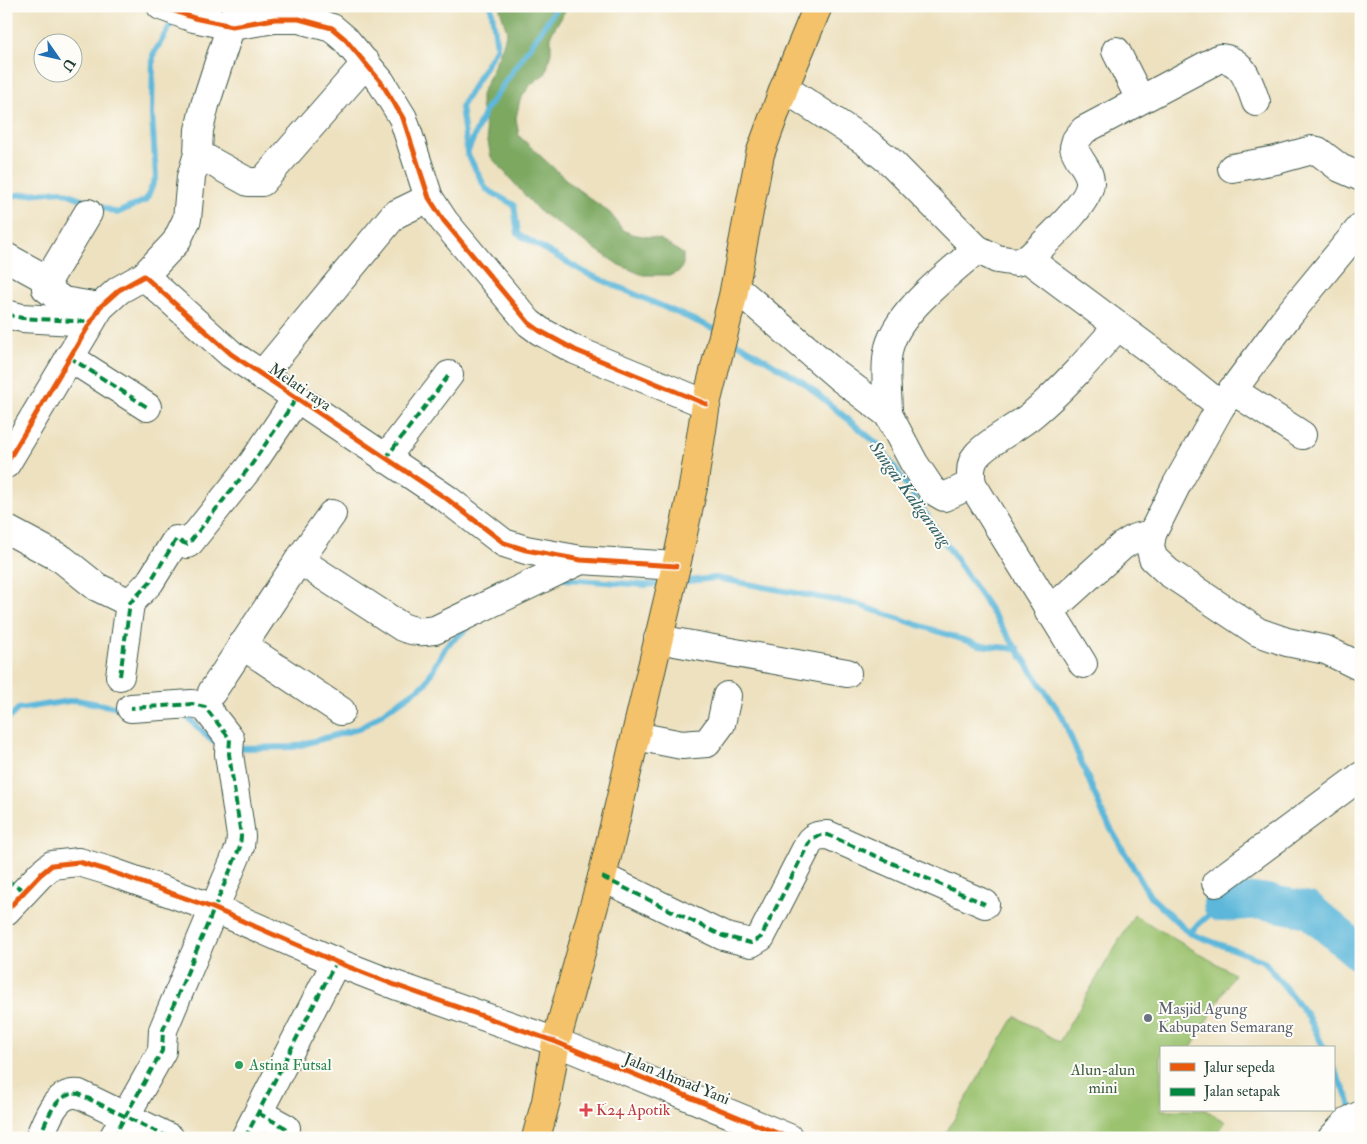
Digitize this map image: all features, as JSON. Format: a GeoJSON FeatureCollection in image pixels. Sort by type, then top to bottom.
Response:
{"type":"FeatureCollection","features":[{"type":"Feature","properties":{"kind":"main road"},"geometry":{"type":"LineString","coordinates":[[536,1138],[546,1101],[556,1042],[602,877],[673,578],[693,487],[706,404],[734,292],[760,154],[784,88],[818,6]]}},
{"type":"Feature","properties":{"kind":"street"},"geometry":{"type":"LineString","coordinates":[[160,6],[194,18],[235,16],[299,19],[332,28],[345,39],[366,63],[394,101],[403,118],[429,198],[444,221],[511,302],[540,331],[575,350],[706,404]]}},
{"type":"Feature","properties":{"kind":"street"},"geometry":{"type":"LineString","coordinates":[[6,464],[68,357],[96,314],[119,290],[144,276],[168,252],[182,231],[189,208],[191,177],[198,154],[199,130],[205,105],[235,16]]}},
{"type":"Feature","properties":{"kind":"street"},"geometry":{"type":"LineString","coordinates":[[1116,51],[1140,98]]}},
{"type":"Feature","properties":{"kind":"street"},"geometry":{"type":"LineString","coordinates":[[784,88],[866,142],[886,158],[912,181],[977,249],[997,259],[1016,262],[1028,259],[1076,208],[1089,191],[1088,173],[1074,147],[1079,136],[1091,126],[1140,98],[1220,58],[1231,60],[1243,70],[1256,102]]}},
{"type":"Feature","properties":{"kind":"street"},"geometry":{"type":"LineString","coordinates":[[198,154],[248,182],[262,182],[366,63]]}},
{"type":"Feature","properties":{"kind":"street"},"geometry":{"type":"LineString","coordinates":[[1232,168],[1276,160],[1312,150],[1318,151],[1340,168],[1361,176]]}},
{"type":"Feature","properties":{"kind":"street"},"geometry":{"type":"LineString","coordinates":[[261,376],[394,216],[429,198]]}},
{"type":"Feature","properties":{"kind":"street"},"geometry":{"type":"LineString","coordinates":[[88,213],[48,280],[47,290],[63,301],[96,314]]}},
{"type":"Feature","properties":{"kind":"street"},"geometry":{"type":"LineString","coordinates":[[1361,228],[1290,313],[1226,398],[1152,534],[1151,553],[1157,563],[1258,632],[1287,642],[1326,650],[1361,667]]}},
{"type":"Feature","properties":{"kind":"street"},"geometry":{"type":"LineString","coordinates":[[888,414],[887,354],[895,334],[925,296],[977,249]]}},
{"type":"Feature","properties":{"kind":"street"},"geometry":{"type":"LineString","coordinates":[[6,257],[48,280]]}},
{"type":"Feature","properties":{"kind":"street"},"geometry":{"type":"LineString","coordinates":[[1028,259],[1118,326],[1226,398],[1302,436]]}},
{"type":"Feature","properties":{"kind":"street","name":"Melati raya"},"geometry":{"type":"LineString","coordinates":[[144,276],[204,331],[261,376],[447,499],[504,542],[526,550],[673,578]]}},
{"type":"Feature","properties":{"kind":"street"},"geometry":{"type":"LineString","coordinates":[[734,292],[888,414],[914,462],[936,493],[944,497],[972,484]]}},
{"type":"Feature","properties":{"kind":"street"},"geometry":{"type":"LineString","coordinates":[[6,314],[22,318],[96,314]]}},
{"type":"Feature","properties":{"kind":"street"},"geometry":{"type":"LineString","coordinates":[[1083,664],[1049,612],[972,484],[970,471],[976,456],[985,447],[1014,430],[1034,414],[1077,372],[1118,326]]}},
{"type":"Feature","properties":{"kind":"street"},"geometry":{"type":"LineString","coordinates":[[68,357],[147,407]]}},
{"type":"Feature","properties":{"kind":"street"},"geometry":{"type":"LineString","coordinates":[[385,459],[450,375]]}},
{"type":"Feature","properties":{"kind":"street"},"geometry":{"type":"LineString","coordinates":[[120,676],[130,604],[150,582],[176,540],[187,544],[190,542],[252,464],[296,399]]}},
{"type":"Feature","properties":{"kind":"street"},"geometry":{"type":"LineString","coordinates":[[212,692],[299,560],[332,514]]}},
{"type":"Feature","properties":{"kind":"street"},"geometry":{"type":"LineString","coordinates":[[6,529],[62,559],[97,587],[130,604]]}},
{"type":"Feature","properties":{"kind":"street"},"geometry":{"type":"LineString","coordinates":[[1049,612],[1122,546],[1135,538],[1152,534]]}},
{"type":"Feature","properties":{"kind":"street"},"geometry":{"type":"LineString","coordinates":[[299,560],[402,627],[413,632],[435,630],[581,560]]}},
{"type":"Feature","properties":{"kind":"street"},"geometry":{"type":"LineString","coordinates":[[658,639],[847,673]]}},
{"type":"Feature","properties":{"kind":"street"},"geometry":{"type":"LineString","coordinates":[[242,645],[341,711]]}},
{"type":"Feature","properties":{"kind":"street"},"geometry":{"type":"LineString","coordinates":[[636,736],[682,745],[707,743],[721,724],[727,696]]}},
{"type":"Feature","properties":{"kind":"street"},"geometry":{"type":"LineString","coordinates":[[119,1127],[162,1051],[163,1030],[240,847],[241,836],[230,747],[206,707],[192,704],[131,708]]}},
{"type":"Feature","properties":{"kind":"street"},"geometry":{"type":"LineString","coordinates":[[1216,883],[1361,776]]}},
{"type":"Feature","properties":{"kind":"street"},"geometry":{"type":"LineString","coordinates":[[602,877],[723,936],[751,943],[761,937],[810,841],[816,835],[821,835],[828,836],[984,904]]}},
{"type":"Feature","properties":{"kind":"street","name":"Jalan Ahmad Yani"},"geometry":{"type":"LineString","coordinates":[[6,911],[15,885],[52,865],[79,862],[214,908],[336,962],[556,1042],[789,1138]]}},
{"type":"Feature","properties":{"kind":"street"},"geometry":{"type":"LineString","coordinates":[[245,1138],[336,962]]}},
{"type":"Feature","properties":{"kind":"street"},"geometry":{"type":"LineString","coordinates":[[39,1138],[55,1104],[63,1096],[72,1093],[79,1094],[119,1127],[170,1138]]}},
{"type":"Feature","properties":{"kind":"street"},"geometry":{"type":"LineString","coordinates":[[258,1113],[286,1128],[284,1138]]}},
{"type":"Feature","properties":{"kind":"green space"},"geometry":{"type":"Polygon","coordinates":[[[499,6],[568,6],[551,34],[551,52],[546,73],[531,84],[520,100],[516,118],[519,136],[572,185],[610,213],[622,229],[631,234],[660,239],[683,254],[683,264],[680,271],[671,275],[643,275],[619,265],[539,211],[491,157],[481,105],[481,95],[502,48],[507,31],[499,6]]]}},
{"type":"Feature","properties":{"kind":"green space","name":"Alun-alun mini"},"geometry":{"type":"Polygon","coordinates":[[[1134,915],[1234,974],[1192,1046],[1160,1046],[1160,1112],[1209,1112],[1225,1122],[1215,1138],[943,1138],[1015,1016],[1059,1042],[1134,915]]]}},
{"type":"Feature","properties":{"kind":"waterway"},"geometry":{"type":"LineString","coordinates":[[467,151],[461,107],[497,47],[491,6]]}},
{"type":"Feature","properties":{"kind":"waterway","name":"Sungai Kaligarang"},"geometry":{"type":"LineString","coordinates":[[558,6],[485,111],[467,153],[486,189],[514,205],[518,234],[586,273],[719,331]]}},
{"type":"Feature","properties":{"kind":"waterway"},"geometry":{"type":"LineString","coordinates":[[6,196],[61,191],[117,213],[146,200],[156,177],[152,114],[153,55],[174,19]]}},
{"type":"Feature","properties":{"kind":"waterway","name":"Sungai Kaligarang"},"geometry":{"type":"LineString","coordinates":[[729,338],[803,382],[880,446],[1062,716],[1105,819],[1150,896],[1189,933],[1221,904]]}},
{"type":"Feature","properties":{"kind":"waterway"},"geometry":{"type":"LineString","coordinates":[[678,582],[716,578],[855,604],[979,645],[1018,649]]}},
{"type":"Feature","properties":{"kind":"waterway"},"geometry":{"type":"LineString","coordinates":[[566,579],[645,585],[665,583]]}},
{"type":"Feature","properties":{"kind":"waterway"},"geometry":{"type":"LineString","coordinates":[[237,748],[293,747],[361,728],[425,684],[446,646],[469,627]]}},
{"type":"Feature","properties":{"kind":"waterway"},"geometry":{"type":"LineString","coordinates":[[6,721],[18,709],[76,700],[126,709]]}},
{"type":"Feature","properties":{"kind":"waterway"},"geometry":{"type":"LineString","coordinates":[[182,712],[210,739],[222,747]]}},
{"type":"Feature","properties":{"kind":"waterway","name":"Sungai Kaligarang"},"geometry":{"type":"LineString","coordinates":[[1221,904],[1261,901],[1309,910],[1361,954]]}},
{"type":"Feature","properties":{"kind":"waterway"},"geometry":{"type":"LineString","coordinates":[[1189,933],[1264,961],[1307,1015],[1323,1046]]}},
{"type":"Feature","properties":{"kind":"waterway"},"geometry":{"type":"LineString","coordinates":[[1334,1070],[1349,1099],[1352,1112]]}},
{"type":"Feature","properties":{"kind":"waterway"},"geometry":{"type":"LineString","coordinates":[[1354,1125],[1357,1138]]}},
{"type":"Feature","properties":{"kind":"marked path"},"geometry":{"type":"LineString","coordinates":[[6,314],[22,318],[91,322]]}},
{"type":"Feature","properties":{"kind":"marked path"},"geometry":{"type":"LineString","coordinates":[[69,357],[147,407]]}},
{"type":"Feature","properties":{"kind":"marked path"},"geometry":{"type":"LineString","coordinates":[[385,459],[449,375]]}},
{"type":"Feature","properties":{"kind":"marked path"},"geometry":{"type":"LineString","coordinates":[[120,676],[130,603],[150,582],[176,540],[187,544],[190,542],[252,464],[296,399]]}},
{"type":"Feature","properties":{"kind":"marked path"},"geometry":{"type":"LineString","coordinates":[[113,1138],[162,1051],[163,1030],[240,847],[241,836],[229,754],[230,739],[205,707],[192,704],[131,708]]}},
{"type":"Feature","properties":{"kind":"marked path"},"geometry":{"type":"LineString","coordinates":[[602,877],[723,936],[751,943],[761,937],[810,841],[818,836],[828,835],[985,904]]}},
{"type":"Feature","properties":{"kind":"marked path"},"geometry":{"type":"LineString","coordinates":[[6,880],[25,891]]}},
{"type":"Feature","properties":{"kind":"marked path"},"geometry":{"type":"LineString","coordinates":[[245,1138],[336,962]]}},
{"type":"Feature","properties":{"kind":"marked path"},"geometry":{"type":"LineString","coordinates":[[39,1138],[53,1108],[64,1097],[71,1094],[79,1094],[170,1138]]}},
{"type":"Feature","properties":{"kind":"marked path"},"geometry":{"type":"LineString","coordinates":[[258,1113],[286,1128],[284,1138]]}},
{"type":"Feature","properties":{"kind":"cycle path"},"geometry":{"type":"LineString","coordinates":[[161,6],[194,18],[232,26],[275,19],[299,19],[332,28],[345,39],[381,82],[403,118],[429,198],[444,221],[529,323],[575,350],[706,404]]}},
{"type":"Feature","properties":{"kind":"cycle path"},"geometry":{"type":"LineString","coordinates":[[6,464],[100,307],[119,290],[144,276],[231,354],[447,499],[504,543],[526,550],[581,560],[676,566]]}},
{"type":"Feature","properties":{"kind":"cycle path"},"geometry":{"type":"LineString","coordinates":[[6,911],[52,865],[79,862],[213,908],[336,962],[556,1042],[789,1138]]}},
{"type":"Feature","properties":{"kind":"place","name":"Masjid Agung Kabupaten Semarang"},"geometry":{"type":"Point","coordinates":[1148,1018]}},
{"type":"Feature","properties":{"kind":"place","name":"Astina Futsal"},"geometry":{"type":"Point","coordinates":[239,1065]}},
{"type":"Feature","properties":{"kind":"place","name":"K24 Apotik"},"geometry":{"type":"Point","coordinates":[586,1110]}}]}
